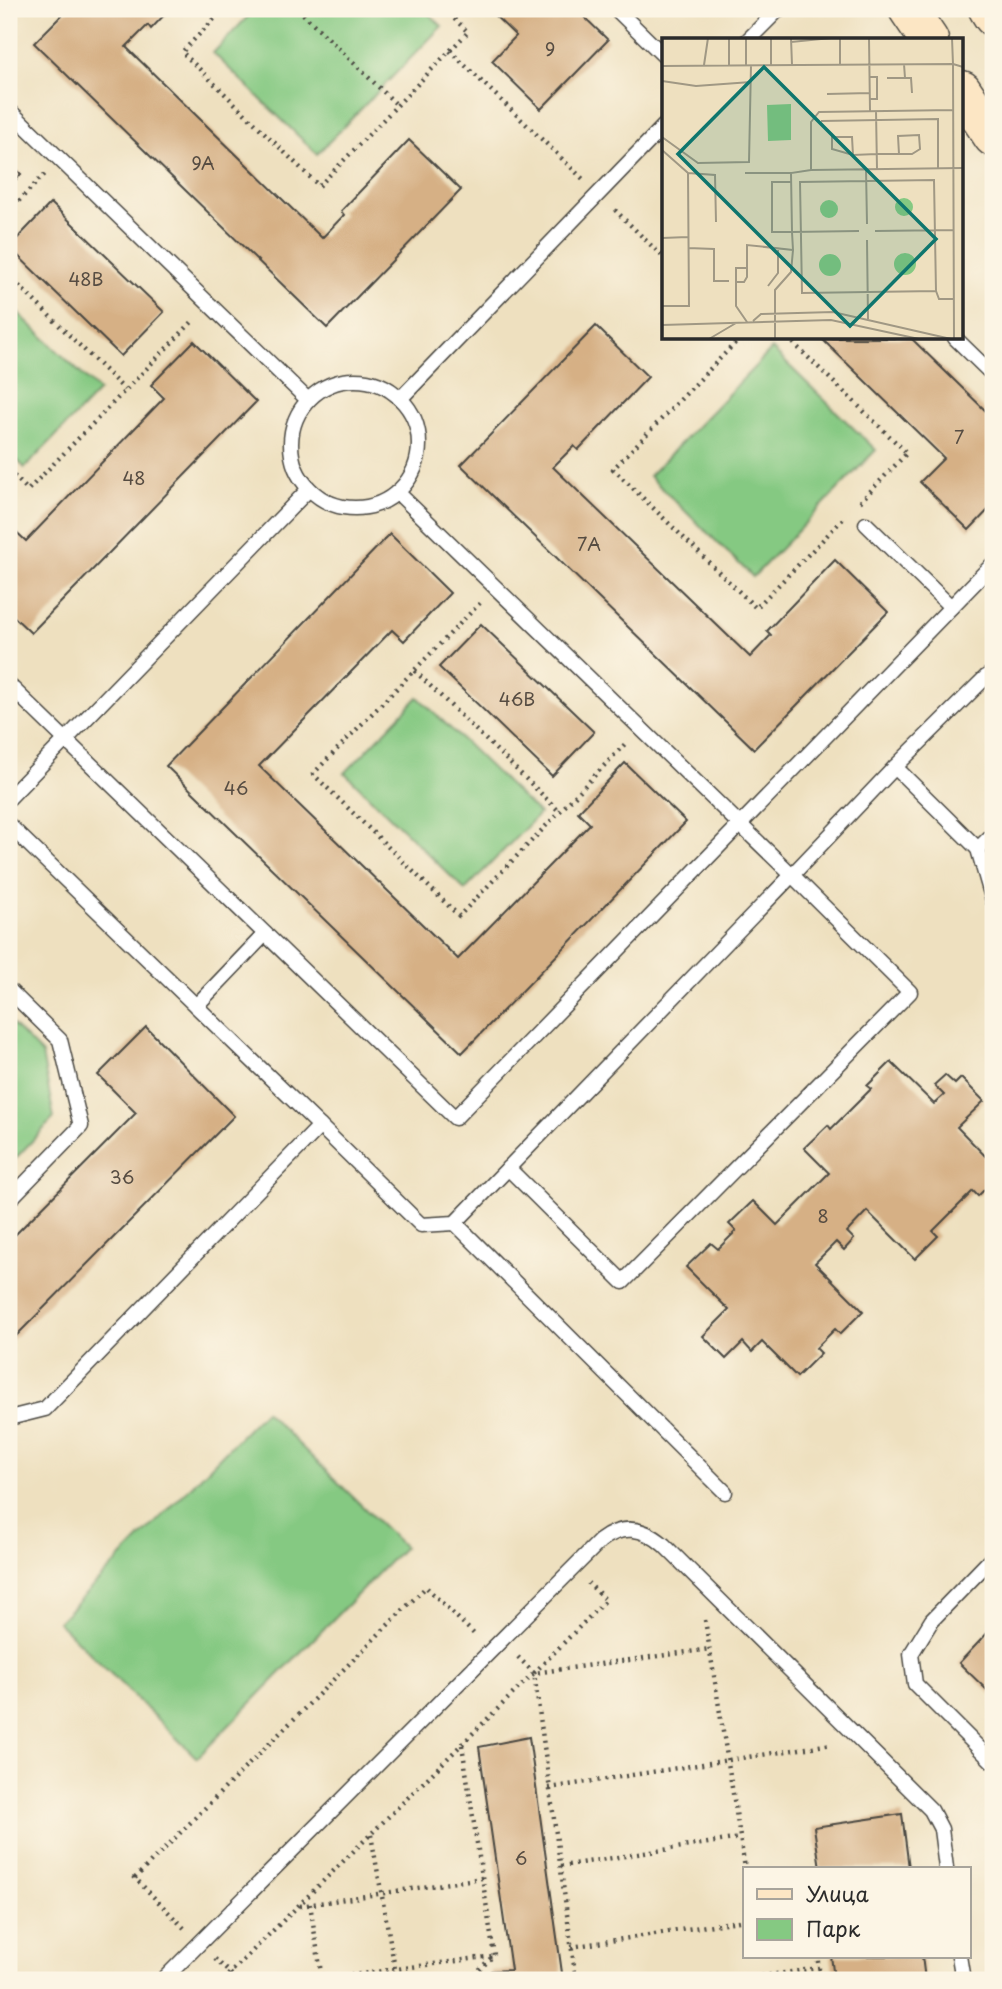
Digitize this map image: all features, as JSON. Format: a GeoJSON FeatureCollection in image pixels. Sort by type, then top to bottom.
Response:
{"type":"FeatureCollection","features":[{"type":"Feature","properties":{"kind":"main road"},"geometry":{"type":"LineString","coordinates":[[908,9],[928,38]]}},
{"type":"Feature","properties":{"kind":"main road"},"geometry":{"type":"LineString","coordinates":[[988,9],[993,17]]}},
{"type":"Feature","properties":{"kind":"main road"},"geometry":{"type":"LineString","coordinates":[[964,93],[993,138]]}},
{"type":"Feature","properties":{"kind":"lane"},"geometry":{"type":"LineString","coordinates":[[616,9],[662,54]]}},
{"type":"Feature","properties":{"kind":"lane"},"geometry":{"type":"LineString","coordinates":[[750,38],[779,9]]}},
{"type":"Feature","properties":{"kind":"lane"},"geometry":{"type":"LineString","coordinates":[[9,110],[308,400]]}},
{"type":"Feature","properties":{"kind":"lane"},"geometry":{"type":"LineString","coordinates":[[400,399],[662,129]]}},
{"type":"Feature","properties":{"kind":"lane"},"geometry":{"type":"LineString","coordinates":[[957,340],[993,375]]}},
{"type":"Feature","properties":{"kind":"lane"},"geometry":{"type":"LineString","coordinates":[[362,380],[382,385],[400,399],[411,413],[418,432],[418,453],[412,473],[397,492],[383,501],[364,507],[326,501],[309,489],[298,474],[292,455],[291,436],[296,417],[308,400],[322,388],[341,381],[362,380]]}},
{"type":"Feature","properties":{"kind":"lane"},"geometry":{"type":"LineString","coordinates":[[9,798],[309,489]]}},
{"type":"Feature","properties":{"kind":"lane"},"geometry":{"type":"LineString","coordinates":[[397,492],[910,992],[623,1282],[508,1168]]}},
{"type":"Feature","properties":{"kind":"lane"},"geometry":{"type":"LineString","coordinates":[[866,524],[951,607]]}},
{"type":"Feature","properties":{"kind":"lane"},"geometry":{"type":"LineString","coordinates":[[9,685],[455,1118],[993,564]]}},
{"type":"Feature","properties":{"kind":"lane"},"geometry":{"type":"LineString","coordinates":[[9,825],[421,1225],[455,1223],[895,767],[993,673]]}},
{"type":"Feature","properties":{"kind":"lane"},"geometry":{"type":"LineString","coordinates":[[895,767],[978,849],[993,901]]}},
{"type":"Feature","properties":{"kind":"lane"},"geometry":{"type":"LineString","coordinates":[[978,849],[993,834]]}},
{"type":"Feature","properties":{"kind":"lane"},"geometry":{"type":"LineString","coordinates":[[196,1006],[265,934]]}},
{"type":"Feature","properties":{"kind":"lane"},"geometry":{"type":"LineString","coordinates":[[9,990],[60,1040],[81,1126],[13,1196],[9,1193]]}},
{"type":"Feature","properties":{"kind":"lane"},"geometry":{"type":"LineString","coordinates":[[9,1418],[45,1409],[320,1126]]}},
{"type":"Feature","properties":{"kind":"lane"},"geometry":{"type":"LineString","coordinates":[[455,1223],[725,1492]]}},
{"type":"Feature","properties":{"kind":"lane"},"geometry":{"type":"LineString","coordinates":[[164,1980],[495,1646],[610,1533],[621,1529],[634,1528],[646,1532],[664,1545],[932,1810],[941,1829],[947,1867]]}},
{"type":"Feature","properties":{"kind":"lane"},"geometry":{"type":"LineString","coordinates":[[993,1557],[932,1620],[911,1654],[915,1684],[993,1762]]}},
{"type":"Feature","properties":{"kind":"lane"},"geometry":{"type":"LineString","coordinates":[[959,1958],[963,1980]]}},
{"type":"Feature","properties":{"kind":"path"},"geometry":{"type":"LineString","coordinates":[[224,9],[182,52],[319,186],[468,32],[444,9]]}},
{"type":"Feature","properties":{"kind":"path"},"geometry":{"type":"LineString","coordinates":[[298,9],[397,105]]}},
{"type":"Feature","properties":{"kind":"path"},"geometry":{"type":"LineString","coordinates":[[450,51],[662,256]]}},
{"type":"Feature","properties":{"kind":"path"},"geometry":{"type":"LineString","coordinates":[[9,211],[59,159]]}},
{"type":"Feature","properties":{"kind":"path"},"geometry":{"type":"LineString","coordinates":[[9,276],[125,390]]}},
{"type":"Feature","properties":{"kind":"path"},"geometry":{"type":"LineString","coordinates":[[9,471],[28,490],[209,304]]}},
{"type":"Feature","properties":{"kind":"path"},"geometry":{"type":"LineString","coordinates":[[738,340],[613,469],[756,608],[907,453],[790,340]]}},
{"type":"Feature","properties":{"kind":"path"},"geometry":{"type":"LineString","coordinates":[[495,587],[313,774],[458,916],[640,728]]}},
{"type":"Feature","properties":{"kind":"path"},"geometry":{"type":"LineString","coordinates":[[414,671],[560,811]]}},
{"type":"Feature","properties":{"kind":"path"},"geometry":{"type":"LineString","coordinates":[[223,1980],[607,1600],[585,1580]]}},
{"type":"Feature","properties":{"kind":"path"},"geometry":{"type":"LineString","coordinates":[[237,1980],[135,1878],[426,1587],[478,1639],[513,1653],[534,1673],[576,1980]]}},
{"type":"Feature","properties":{"kind":"path"},"geometry":{"type":"LineString","coordinates":[[704,1609],[745,1867]]}},
{"type":"Feature","properties":{"kind":"path"},"geometry":{"type":"LineString","coordinates":[[534,1673],[710,1649]]}},
{"type":"Feature","properties":{"kind":"path"},"geometry":{"type":"LineString","coordinates":[[549,1788],[839,1743],[830,1733]]}},
{"type":"Feature","properties":{"kind":"path"},"geometry":{"type":"LineString","coordinates":[[461,1745],[494,1955]]}},
{"type":"Feature","properties":{"kind":"path"},"geometry":{"type":"LineString","coordinates":[[371,1834],[397,1980]]}},
{"type":"Feature","properties":{"kind":"path"},"geometry":{"type":"LineString","coordinates":[[561,1866],[740,1838]]}},
{"type":"Feature","properties":{"kind":"path"},"geometry":{"type":"LineString","coordinates":[[298,1906],[482,1878]]}},
{"type":"Feature","properties":{"kind":"path"},"geometry":{"type":"LineString","coordinates":[[310,1904],[322,1980]]}},
{"type":"Feature","properties":{"kind":"path"},"geometry":{"type":"LineString","coordinates":[[572,1947],[743,1920]]}},
{"type":"Feature","properties":{"kind":"path"},"geometry":{"type":"LineString","coordinates":[[316,1980],[494,1955]]}},
{"type":"Feature","properties":{"kind":"path"},"geometry":{"type":"LineString","coordinates":[[469,1980],[494,1955]]}},
{"type":"Feature","properties":{"kind":"path"},"geometry":{"type":"LineString","coordinates":[[734,1980],[819,1968],[817,1958]]}},
{"type":"Feature","properties":{"kind":"green space"},"geometry":{"type":"Polygon","coordinates":[[[255,9],[424,9],[442,26],[317,154],[213,53],[255,9]]]}},
{"type":"Feature","properties":{"kind":"green space"},"geometry":{"type":"Polygon","coordinates":[[[9,304],[99,391],[25,468],[9,452],[9,304]]]}},
{"type":"Feature","properties":{"kind":"green space"},"geometry":{"type":"Polygon","coordinates":[[[772,349],[876,450],[753,577],[649,476],[772,349]]]}},
{"type":"Feature","properties":{"kind":"green space"},"geometry":{"type":"Polygon","coordinates":[[[418,697],[539,814],[465,890],[345,773],[418,697]]]}},
{"type":"Feature","properties":{"kind":"green space"},"geometry":{"type":"Polygon","coordinates":[[[9,1021],[42,1054],[54,1118],[13,1161],[9,1157],[9,1021]]]}},
{"type":"Feature","properties":{"kind":"green space"},"geometry":{"type":"Polygon","coordinates":[[[265,1411],[404,1547],[197,1758],[58,1622],[265,1411]]]}},
{"type":"Feature","properties":{"kind":"building"},"geometry":{"type":"Polygon","coordinates":[[[68,9],[170,9],[151,29],[148,25],[126,47],[322,238],[344,215],[341,211],[409,140],[461,190],[327,328],[34,43],[68,9]]]}},
{"type":"Feature","properties":{"kind":"building"},"geometry":{"type":"Polygon","coordinates":[[[488,9],[576,9],[608,40],[541,109],[492,61],[516,36],[488,9]]]}},
{"type":"Feature","properties":{"kind":"building"},"geometry":{"type":"Polygon","coordinates":[[[9,162],[21,174],[9,187],[9,162]]]}},
{"type":"Feature","properties":{"kind":"building"},"geometry":{"type":"Polygon","coordinates":[[[51,203],[164,312],[121,356],[9,247],[51,203]]]}},
{"type":"Feature","properties":{"kind":"building"},"geometry":{"type":"Polygon","coordinates":[[[596,326],[648,377],[578,450],[574,446],[553,467],[750,657],[771,635],[767,631],[835,560],[888,612],[754,749],[461,465],[596,326]]]}},
{"type":"Feature","properties":{"kind":"building"},"geometry":{"type":"Polygon","coordinates":[[[823,340],[913,340],[993,418],[993,505],[969,530],[920,482],[944,458],[823,340]]]}},
{"type":"Feature","properties":{"kind":"building"},"geometry":{"type":"Polygon","coordinates":[[[194,341],[256,402],[31,633],[9,612],[9,525],[26,541],[164,398],[151,385],[194,341]]]}},
{"type":"Feature","properties":{"kind":"building"},"geometry":{"type":"Polygon","coordinates":[[[390,534],[450,593],[404,641],[392,630],[259,766],[458,959],[590,824],[578,812],[625,763],[686,822],[462,1053],[166,766],[390,534]]]}},
{"type":"Feature","properties":{"kind":"building"},"geometry":{"type":"Polygon","coordinates":[[[481,624],[594,732],[552,776],[439,667],[481,624]]]}},
{"type":"Feature","properties":{"kind":"building"},"geometry":{"type":"Polygon","coordinates":[[[146,1027],[234,1116],[9,1343],[9,1241],[136,1113],[98,1075],[146,1027]]]}},
{"type":"Feature","properties":{"kind":"building"},"geometry":{"type":"Polygon","coordinates":[[[891,1062],[934,1104],[944,1095],[934,1085],[945,1075],[955,1084],[961,1078],[984,1101],[957,1127],[993,1164],[993,1181],[978,1196],[973,1191],[933,1231],[938,1236],[915,1259],[867,1211],[847,1232],[854,1239],[844,1250],[836,1242],[815,1263],[863,1311],[840,1334],[835,1329],[816,1348],[821,1353],[797,1377],[762,1342],[752,1352],[743,1342],[726,1359],[703,1336],[729,1310],[686,1267],[711,1243],[718,1249],[736,1231],[729,1224],[753,1201],[777,1225],[829,1173],[804,1148],[828,1125],[831,1129],[871,1089],[867,1086],[891,1062]]]}},
{"type":"Feature","properties":{"kind":"building"},"geometry":{"type":"Polygon","coordinates":[[[993,1627],[993,1696],[959,1663],[993,1627]]]}},
{"type":"Feature","properties":{"kind":"building"},"geometry":{"type":"Polygon","coordinates":[[[529,1737],[563,1980],[488,1980],[491,1971],[511,1970],[479,1747],[529,1737]]]}},
{"type":"Feature","properties":{"kind":"building"},"geometry":{"type":"Polygon","coordinates":[[[902,1814],[909,1867],[820,1867],[814,1827],[902,1814]]]}},
{"type":"Feature","properties":{"kind":"building"},"geometry":{"type":"Polygon","coordinates":[[[831,1958],[922,1958],[925,1980],[829,1980],[834,1978],[831,1958]]]}}]}
